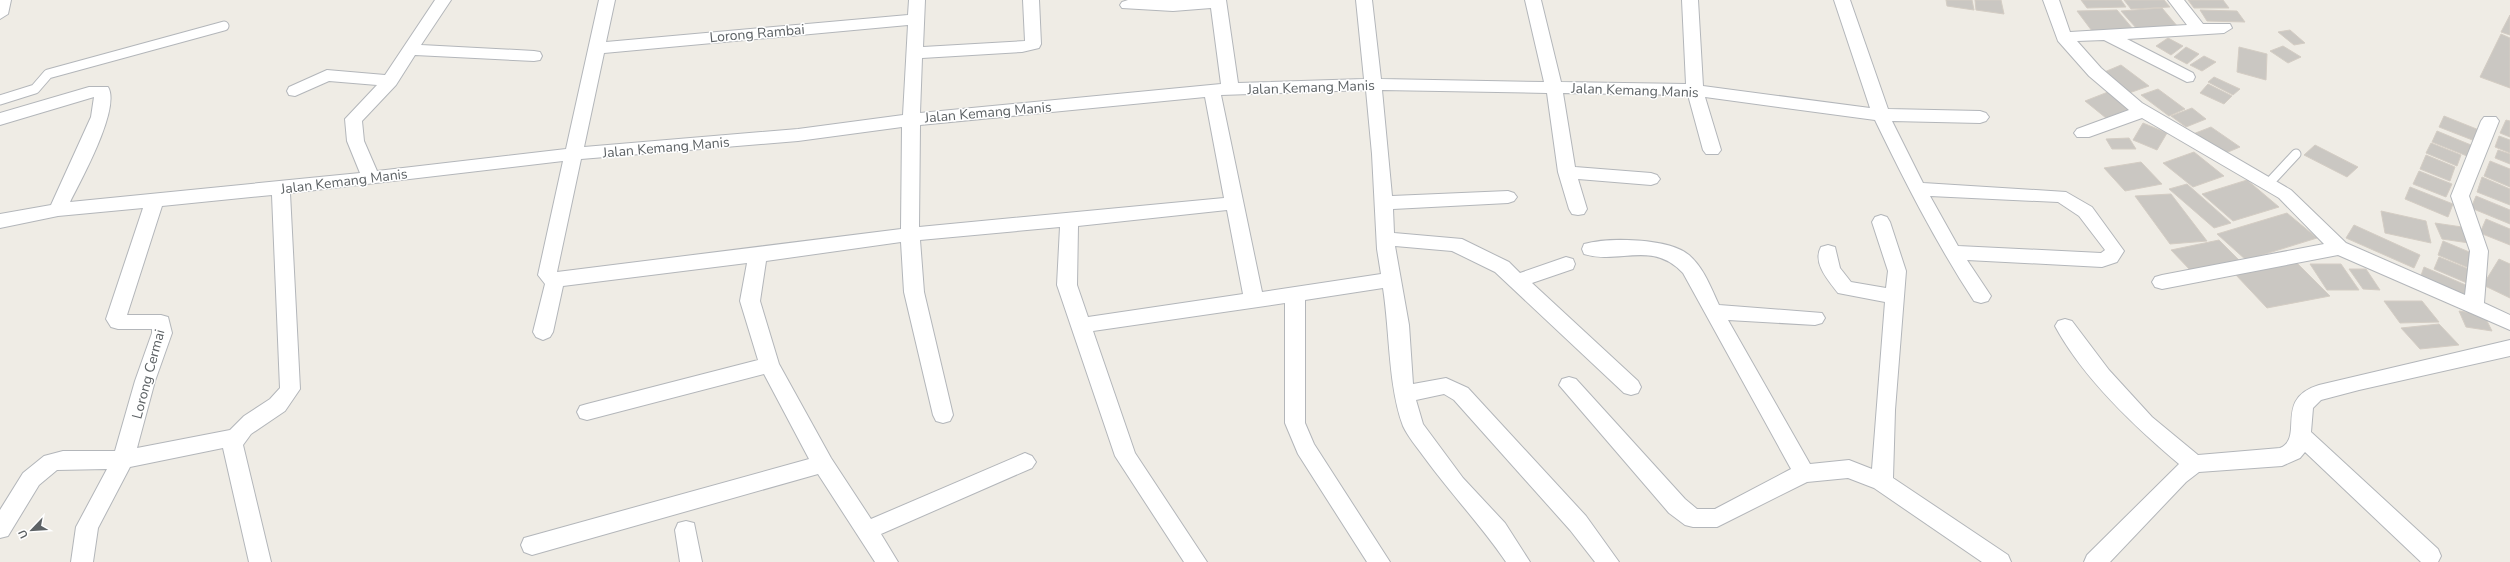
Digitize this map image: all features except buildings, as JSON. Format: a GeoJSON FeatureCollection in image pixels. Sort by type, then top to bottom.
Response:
{"type":"FeatureCollection","features":[{"type":"Feature","properties":{"kind":"street"},"geometry":{"type":"LineString","coordinates":[[0,14],[3,0]]}},
{"type":"Feature","properties":{"kind":"street"},"geometry":{"type":"LineString","coordinates":[[371,177],[362,159],[353,126],[358,113],[390,81],[442,0]]}},
{"type":"Feature","properties":{"kind":"street"},"geometry":{"type":"LineString","coordinates":[[608,0],[572,154],[546,275],[555,281],[910,234],[1235,203]]}},
{"type":"Feature","properties":{"kind":"street"},"geometry":{"type":"LineString","coordinates":[[917,0],[917,19],[913,53],[910,234],[914,292],[943,415]]}},
{"type":"Feature","properties":{"kind":"street"},"geometry":{"type":"LineString","coordinates":[[913,53],[1022,47],[1033,44],[1031,0]]}},
{"type":"Feature","properties":{"kind":"street"},"geometry":{"type":"LineString","coordinates":[[1364,0],[1372,84],[1381,154],[1382,203],[1398,325],[1404,394],[1414,427],[1455,484],[1497,530],[1519,562]]}},
{"type":"Feature","properties":{"kind":"street"},"geometry":{"type":"LineString","coordinates":[[1533,0],[1554,87],[1567,172],[1578,209]]}},
{"type":"Feature","properties":{"kind":"street"},"geometry":{"type":"LineString","coordinates":[[1690,0],[1695,90],[1712,150]]}},
{"type":"Feature","properties":{"kind":"street"},"geometry":{"type":"LineString","coordinates":[[1842,0],[1881,115],[1917,189],[1952,252],[1981,296]]}},
{"type":"Feature","properties":{"kind":"street"},"geometry":{"type":"LineString","coordinates":[[2051,0],[2064,37],[2095,72],[2143,112],[2269,183],[2294,201],[2339,248],[2510,323]]}},
{"type":"Feature","properties":{"kind":"street"},"geometry":{"type":"LineString","coordinates":[[2176,0],[2199,30]]}},
{"type":"Feature","properties":{"kind":"street"},"geometry":{"type":"LineString","coordinates":[[1128,5],[1173,6],[1219,2],[1230,89]]}},
{"type":"Feature","properties":{"kind":"street","name":"Lorong Rambai"},"geometry":{"type":"LineString","coordinates":[[597,48],[917,19]]}},
{"type":"Feature","properties":{"kind":"street"},"geometry":{"type":"LineString","coordinates":[[2064,37],[2224,28]]}},
{"type":"Feature","properties":{"kind":"street"},"geometry":{"type":"LineString","coordinates":[[2107,35],[2187,77]]}},
{"type":"Feature","properties":{"kind":"street"},"geometry":{"type":"LineString","coordinates":[[411,50],[534,56]]}},
{"type":"Feature","properties":{"kind":"street"},"geometry":{"type":"LineString","coordinates":[[295,91],[327,75],[390,81]]}},
{"type":"Feature","properties":{"kind":"street","name":"Jalan Kemang Manis"},"geometry":{"type":"LineString","coordinates":[[0,221],[58,210],[281,188],[572,154],[798,135],[911,120],[1230,89],[1372,84],[1695,90],[1881,115],[1980,117]]}},
{"type":"Feature","properties":{"kind":"street"},"geometry":{"type":"LineString","coordinates":[[0,118],[89,92],[102,91],[104,94],[100,117],[58,210]]}},
{"type":"Feature","properties":{"kind":"street"},"geometry":{"type":"LineString","coordinates":[[1212,91],[1254,300]]}},
{"type":"Feature","properties":{"kind":"street"},"geometry":{"type":"LineString","coordinates":[[2083,133],[2143,112]]}},
{"type":"Feature","properties":{"kind":"street"},"geometry":{"type":"LineString","coordinates":[[2474,307],[2479,251],[2460,196],[2490,121]]}},
{"type":"Feature","properties":{"kind":"street"},"geometry":{"type":"LineString","coordinates":[[1567,172],[1651,179]]}},
{"type":"Feature","properties":{"kind":"street"},"geometry":{"type":"LineString","coordinates":[[0,529],[31,479],[46,465],[62,460],[123,460],[236,437],[252,422],[282,402],[290,389],[281,188]]}},
{"type":"Feature","properties":{"kind":"street"},"geometry":{"type":"LineString","coordinates":[[1917,189],[2060,196],[2074,201],[2087,211],[2115,251],[2110,257],[2102,260],[1952,252]]}},
{"type":"Feature","properties":{"kind":"street"},"geometry":{"type":"LineString","coordinates":[[1382,203],[1508,197]]}},
{"type":"Feature","properties":{"kind":"street","name":"Lorong Cermai"},"geometry":{"type":"LineString","coordinates":[[82,562],[87,527],[123,460],[145,381],[163,328],[161,322],[121,323],[118,322],[116,315],[155,200]]}},
{"type":"Feature","properties":{"kind":"street"},"geometry":{"type":"LineString","coordinates":[[1069,220],[1066,285],[1126,456],[1196,562]]}},
{"type":"Feature","properties":{"kind":"street"},"geometry":{"type":"LineString","coordinates":[[1881,222],[1897,270],[1885,410],[1882,482]]}},
{"type":"Feature","properties":{"kind":"street"},"geometry":{"type":"LineString","coordinates":[[1386,239],[1455,244],[1502,266],[1631,388]]}},
{"type":"Feature","properties":{"kind":"street"},"geometry":{"type":"LineString","coordinates":[[2162,282],[2339,248]]}},
{"type":"Feature","properties":{"kind":"street"},"geometry":{"type":"LineString","coordinates":[[1591,249],[1654,250],[1678,256],[1690,268],[1713,312],[1804,473]]}},
{"type":"Feature","properties":{"kind":"street"},"geometry":{"type":"LineString","coordinates":[[1828,252],[1831,270],[1845,288],[1894,296]]}},
{"type":"Feature","properties":{"kind":"street"},"geometry":{"type":"LineString","coordinates":[[758,255],[750,301],[769,365],[823,464],[868,530],[887,562]]}},
{"type":"Feature","properties":{"kind":"street"},"geometry":{"type":"LineString","coordinates":[[1518,281],[1566,264]]}},
{"type":"Feature","properties":{"kind":"street"},"geometry":{"type":"LineString","coordinates":[[1081,325],[1391,280]]}},
{"type":"Feature","properties":{"kind":"street"},"geometry":{"type":"LineString","coordinates":[[543,332],[555,281]]}},
{"type":"Feature","properties":{"kind":"street"},"geometry":{"type":"LineString","coordinates":[[1295,294],[1295,423],[1305,448],[1379,562]]}},
{"type":"Feature","properties":{"kind":"street"},"geometry":{"type":"LineString","coordinates":[[1713,312],[1815,318]]}},
{"type":"Feature","properties":{"kind":"street"},"geometry":{"type":"LineString","coordinates":[[2065,326],[2102,376],[2140,417],[2194,464]]}},
{"type":"Feature","properties":{"kind":"street"},"geometry":{"type":"LineString","coordinates":[[2095,562],[2178,476],[2194,464],[2282,457],[2292,454],[2299,446],[2303,405],[2310,396],[2360,382],[2510,348]]}},
{"type":"Feature","properties":{"kind":"street"},"geometry":{"type":"LineString","coordinates":[[587,412],[769,365]]}},
{"type":"Feature","properties":{"kind":"street"},"geometry":{"type":"LineString","coordinates":[[1569,385],[1677,506],[1693,518],[1717,518],[1804,473],[1849,469],[1882,482],[2000,562]]}},
{"type":"Feature","properties":{"kind":"street"},"geometry":{"type":"LineString","coordinates":[[1404,394],[1446,386],[1461,394],[1505,445],[1578,523],[1608,562]]}},
{"type":"Feature","properties":{"kind":"street"},"geometry":{"type":"LineString","coordinates":[[2300,435],[2430,556]]}},
{"type":"Feature","properties":{"kind":"street"},"geometry":{"type":"LineString","coordinates":[[236,437],[233,451],[260,562]]}},
{"type":"Feature","properties":{"kind":"street"},"geometry":{"type":"LineString","coordinates":[[868,530],[1025,462]]}},
{"type":"Feature","properties":{"kind":"street"},"geometry":{"type":"LineString","coordinates":[[532,545],[823,464]]}},
{"type":"Feature","properties":{"kind":"street"},"geometry":{"type":"LineString","coordinates":[[686,530],[691,562]]}},
{"type":"Feature","properties":{"kind":"lane"},"geometry":{"type":"LineString","coordinates":[[0,100],[36,89],[44,76],[48,74],[224,26]]}},
{"type":"Feature","properties":{"kind":"lane"},"geometry":{"type":"LineString","coordinates":[[2269,183],[2296,154]]}}]}
